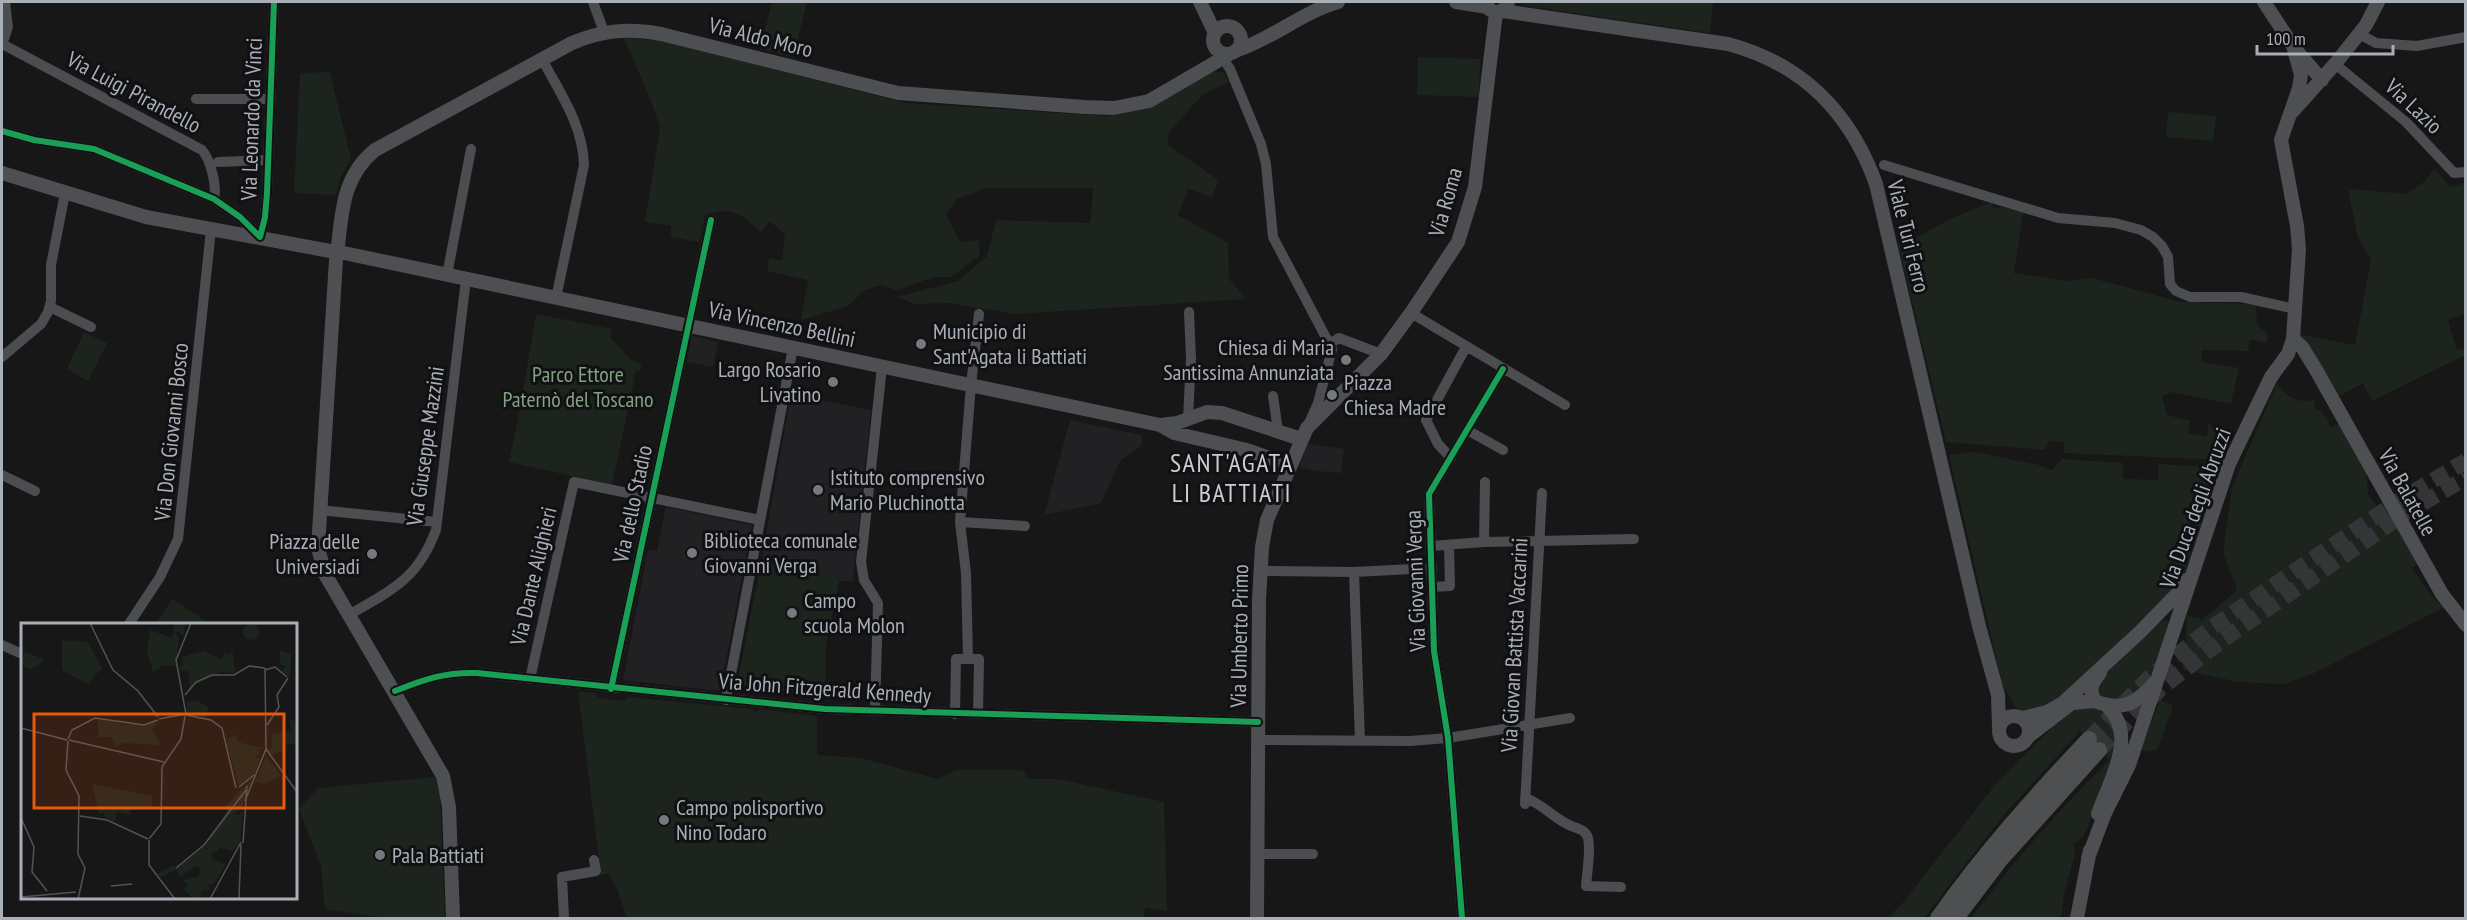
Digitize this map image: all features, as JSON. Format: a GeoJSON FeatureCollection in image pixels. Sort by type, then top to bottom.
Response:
{"type":"FeatureCollection","features":[{"type":"Feature","properties":{"kind":"highway"},"geometry":{"type":"LineString","coordinates":[[1938,918],[1989,849],[2035,796],[2094,745],[1956,918]]}},
{"type":"Feature","properties":{"kind":"main road"},"geometry":{"type":"LineString","coordinates":[[1200,2],[1222,48]]}},
{"type":"Feature","properties":{"kind":"main road"},"geometry":{"type":"LineString","coordinates":[[1191,74],[1222,48],[1242,42],[1235,29],[1206,2]]}},
{"type":"Feature","properties":{"kind":"main road"},"geometry":{"type":"LineString","coordinates":[[1191,74],[1205,67],[1222,48],[1256,44],[1338,2]]}},
{"type":"Feature","properties":{"kind":"main road","name":"Viale Turi Ferro"},"geometry":{"type":"LineString","coordinates":[[1456,2],[1498,6],[1535,15],[1728,44],[1753,51],[1774,61],[1814,87],[1854,135],[1868,160],[1876,184],[1979,626],[1998,695]]}},
{"type":"Feature","properties":{"kind":"main road","name":"Via Duca degli Abruzzi"},"geometry":{"type":"LineString","coordinates":[[2088,858],[2105,813],[2127,771],[2161,675],[2229,464],[2271,377],[2288,354],[2293,339],[2299,249],[2281,140],[2301,81],[2300,68],[2293,46],[2264,2]]}},
{"type":"Feature","properties":{"kind":"main road"},"geometry":{"type":"LineString","coordinates":[[2288,117],[2336,64],[2378,2]]}},
{"type":"Feature","properties":{"kind":"main road","name":"Via Roma"},"geometry":{"type":"LineString","coordinates":[[1304,434],[1381,354],[1449,259],[1466,221],[1475,187],[1498,6]]}},
{"type":"Feature","properties":{"kind":"main road"},"geometry":{"type":"LineString","coordinates":[[1222,48],[1221,27],[1258,37],[1269,36]]}},
{"type":"Feature","properties":{"kind":"main road","name":"Via Aldo Moro"},"geometry":{"type":"LineString","coordinates":[[453,918],[449,807],[443,776],[325,574],[318,548],[337,253],[347,188],[355,169],[367,156],[384,144],[572,43],[604,32],[627,29],[661,34],[887,90],[925,97],[1114,108],[1149,101],[1191,74]]}},
{"type":"Feature","properties":{"kind":"main road"},"geometry":{"type":"LineString","coordinates":[[2293,46],[2322,80]]}},
{"type":"Feature","properties":{"kind":"main road","name":"Via Vincenzo Bellini"},"geometry":{"type":"LineString","coordinates":[[2,173],[146,217],[260,237],[447,275],[1160,424]]}},
{"type":"Feature","properties":{"kind":"main road","name":"Via Balatelle"},"geometry":{"type":"LineString","coordinates":[[2293,339],[2302,347],[2442,594],[2466,625]]}},
{"type":"Feature","properties":{"kind":"main road"},"geometry":{"type":"LineString","coordinates":[[2288,354],[2302,360],[2319,377]]}},
{"type":"Feature","properties":{"kind":"main road"},"geometry":{"type":"LineString","coordinates":[[1160,424],[1177,423],[1207,412],[1222,413],[1278,431],[1304,434]]}},
{"type":"Feature","properties":{"kind":"main road"},"geometry":{"type":"LineString","coordinates":[[1181,436],[1186,419]]}},
{"type":"Feature","properties":{"kind":"main road"},"geometry":{"type":"LineString","coordinates":[[1160,424],[1181,436],[1246,450],[1290,465]]}},
{"type":"Feature","properties":{"kind":"main road","name":"Via Umberto Primo"},"geometry":{"type":"LineString","coordinates":[[1257,918],[1261,571],[1267,520],[1304,434]]}},
{"type":"Feature","properties":{"kind":"main road"},"geometry":{"type":"LineString","coordinates":[[2140,633],[2180,591],[2208,528]]}},
{"type":"Feature","properties":{"kind":"main road"},"geometry":{"type":"LineString","coordinates":[[1999,727],[2005,718],[2047,712],[2058,706],[2163,615],[2171,617],[2177,624]]}},
{"type":"Feature","properties":{"kind":"main road"},"geometry":{"type":"LineString","coordinates":[[2078,918],[2092,830],[2122,743],[2121,725],[2116,715],[2092,695],[2091,686],[2119,651]]}},
{"type":"Feature","properties":{"kind":"main road"},"geometry":{"type":"LineString","coordinates":[[1998,695],[2001,738],[2010,746],[2021,745],[2028,736],[2072,703],[2121,706],[2134,702],[2147,692],[2161,675]]}},
{"type":"Feature","properties":{"kind":"main road"},"geometry":{"type":"LineString","coordinates":[[1998,695],[2029,725],[2028,736]]}},
{"type":"Feature","properties":{"kind":"street"},"geometry":{"type":"LineString","coordinates":[[2,45],[8,27],[5,2]]}},
{"type":"Feature","properties":{"kind":"street","name":"Via Leonardo da Vinci"},"geometry":{"type":"LineString","coordinates":[[260,237],[265,217],[274,2]]}},
{"type":"Feature","properties":{"kind":"street"},"geometry":{"type":"LineString","coordinates":[[593,2],[604,32]]}},
{"type":"Feature","properties":{"kind":"street"},"geometry":{"type":"LineString","coordinates":[[2359,33],[2376,43],[2417,46],[2466,38]]}},
{"type":"Feature","properties":{"kind":"street","name":"Via Luigi Pirandello"},"geometry":{"type":"LineString","coordinates":[[2,45],[202,150],[208,162],[216,194],[214,200]]}},
{"type":"Feature","properties":{"kind":"street"},"geometry":{"type":"LineString","coordinates":[[1222,48],[1261,144],[1266,164],[1273,237],[1332,346]]}},
{"type":"Feature","properties":{"kind":"street"},"geometry":{"type":"LineString","coordinates":[[542,59],[571,112],[584,149],[584,165],[556,298]]}},
{"type":"Feature","properties":{"kind":"street","name":"Via Lazio"},"geometry":{"type":"LineString","coordinates":[[2336,64],[2406,122],[2454,173],[2466,172]]}},
{"type":"Feature","properties":{"kind":"street"},"geometry":{"type":"LineString","coordinates":[[1205,67],[1230,69]]}},
{"type":"Feature","properties":{"kind":"street"},"geometry":{"type":"LineString","coordinates":[[196,99],[271,99]]}},
{"type":"Feature","properties":{"kind":"street"},"geometry":{"type":"LineString","coordinates":[[2,131],[34,140],[94,149],[214,200],[240,217],[260,237]]}},
{"type":"Feature","properties":{"kind":"street"},"geometry":{"type":"LineString","coordinates":[[447,275],[471,149]]}},
{"type":"Feature","properties":{"kind":"street"},"geometry":{"type":"LineString","coordinates":[[218,162],[268,160]]}},
{"type":"Feature","properties":{"kind":"street"},"geometry":{"type":"LineString","coordinates":[[1884,165],[2058,218],[2115,223],[2141,230],[2162,246],[2168,257],[2170,284],[2176,291],[2190,297],[2241,297],[2295,309]]}},
{"type":"Feature","properties":{"kind":"street"},"geometry":{"type":"LineString","coordinates":[[2,357],[41,324],[50,307],[51,265],[65,193]]}},
{"type":"Feature","properties":{"kind":"street","name":"Via dello Stadio"},"geometry":{"type":"LineString","coordinates":[[611,689],[711,220]]}},
{"type":"Feature","properties":{"kind":"street","name":"Via Don Giovanni Bosco"},"geometry":{"type":"LineString","coordinates":[[130,623],[160,577],[178,539],[211,230]]}},
{"type":"Feature","properties":{"kind":"street","name":"Via Giuseppe Mazzini"},"geometry":{"type":"LineString","coordinates":[[349,615],[391,591],[409,575],[428,549],[437,522],[466,279]]}},
{"type":"Feature","properties":{"kind":"street"},"geometry":{"type":"LineString","coordinates":[[50,307],[91,327]]}},
{"type":"Feature","properties":{"kind":"street"},"geometry":{"type":"LineString","coordinates":[[1186,419],[1191,359],[1189,312]]}},
{"type":"Feature","properties":{"kind":"street"},"geometry":{"type":"LineString","coordinates":[[1411,313],[1565,405]]}},
{"type":"Feature","properties":{"kind":"street"},"geometry":{"type":"LineString","coordinates":[[968,656],[966,573],[960,522],[970,385],[979,314]]}},
{"type":"Feature","properties":{"kind":"street"},"geometry":{"type":"LineString","coordinates":[[1304,434],[1317,403],[1332,346],[1339,338],[1381,354]]}},
{"type":"Feature","properties":{"kind":"street"},"geometry":{"type":"LineString","coordinates":[[1451,458],[1438,444],[1426,420],[1466,346]]}},
{"type":"Feature","properties":{"kind":"street"},"geometry":{"type":"LineString","coordinates":[[726,700],[793,348]]}},
{"type":"Feature","properties":{"kind":"street"},"geometry":{"type":"LineString","coordinates":[[875,711],[878,603],[864,580],[861,562],[882,367]]}},
{"type":"Feature","properties":{"kind":"street","name":"Via Giovanni Verga"},"geometry":{"type":"LineString","coordinates":[[1462,918],[1448,738],[1434,651],[1429,494],[1503,369]]}},
{"type":"Feature","properties":{"kind":"street"},"geometry":{"type":"LineString","coordinates":[[1274,396],[1278,431]]}},
{"type":"Feature","properties":{"kind":"street"},"geometry":{"type":"LineString","coordinates":[[1467,429],[1503,450]]}},
{"type":"Feature","properties":{"kind":"street"},"geometry":{"type":"LineString","coordinates":[[2,475],[35,490]]}},
{"type":"Feature","properties":{"kind":"street","name":"Via Dante Alighieri"},"geometry":{"type":"LineString","coordinates":[[530,679],[574,482],[652,498]]}},
{"type":"Feature","properties":{"kind":"street"},"geometry":{"type":"LineString","coordinates":[[1484,542],[1485,482]]}},
{"type":"Feature","properties":{"kind":"street","name":"Via Giovan Battista Vaccarini"},"geometry":{"type":"LineString","coordinates":[[1542,493],[1525,801],[1533,800],[1549,814],[1582,829],[1588,837],[1586,886],[1621,887]]}},
{"type":"Feature","properties":{"kind":"street"},"geometry":{"type":"LineString","coordinates":[[652,498],[760,520]]}},
{"type":"Feature","properties":{"kind":"street"},"geometry":{"type":"LineString","coordinates":[[319,510],[437,522]]}},
{"type":"Feature","properties":{"kind":"street"},"geometry":{"type":"LineString","coordinates":[[960,522],[1025,526]]}},
{"type":"Feature","properties":{"kind":"street"},"geometry":{"type":"LineString","coordinates":[[1431,546],[1484,542],[1634,539]]}},
{"type":"Feature","properties":{"kind":"street"},"geometry":{"type":"LineString","coordinates":[[1432,587],[1450,586],[1449,546]]}},
{"type":"Feature","properties":{"kind":"street"},"geometry":{"type":"LineString","coordinates":[[1261,571],[1354,572],[1432,568]]}},
{"type":"Feature","properties":{"kind":"street"},"geometry":{"type":"LineString","coordinates":[[1354,572],[1360,741]]}},
{"type":"Feature","properties":{"kind":"street"},"geometry":{"type":"LineString","coordinates":[[2,645],[21,654]]}},
{"type":"Feature","properties":{"kind":"street"},"geometry":{"type":"LineString","coordinates":[[955,714],[956,659],[968,656],[979,659],[978,714]]}},
{"type":"Feature","properties":{"kind":"street","name":"Via John Fitzgerald Kennedy"},"geometry":{"type":"LineString","coordinates":[[395,691],[426,678],[451,672],[825,710],[1258,722]]}},
{"type":"Feature","properties":{"kind":"street"},"geometry":{"type":"LineString","coordinates":[[1258,740],[1410,741],[1448,738],[1570,718]]}},
{"type":"Feature","properties":{"kind":"street"},"geometry":{"type":"LineString","coordinates":[[1257,854],[1313,854]]}},
{"type":"Feature","properties":{"kind":"street"},"geometry":{"type":"LineString","coordinates":[[564,918],[562,877],[596,871],[594,860]]}},
{"type":"Feature","properties":{"kind":"shaded area"},"geometry":{"type":"Polygon","coordinates":[[[692,336],[718,342],[713,367],[687,362],[692,336]]]}},
{"type":"Feature","properties":{"kind":"shaded area","name":"Istituto comprensivo Mario Pluchinotta"},"geometry":{"type":"Polygon","coordinates":[[[791,394],[871,410],[853,581],[839,581],[840,577],[761,563],[791,394]]]}},
{"type":"Feature","properties":{"kind":"shaded area"},"geometry":{"type":"Polygon","coordinates":[[[1070,420],[1141,435],[1143,440],[1141,446],[1120,461],[1101,503],[1044,515],[1070,420]]]}},
{"type":"Feature","properties":{"kind":"shaded area"},"geometry":{"type":"Polygon","coordinates":[[[1308,444],[1344,449],[1341,473],[1299,467],[1308,444]]]}},
{"type":"Feature","properties":{"kind":"shaded area"},"geometry":{"type":"Polygon","coordinates":[[[666,507],[752,525],[720,691],[623,680],[648,550],[657,551],[666,507]]]}},
{"type":"Feature","properties":{"kind":"green space"},"geometry":{"type":"Polygon","coordinates":[[[772,2],[807,2],[793,57],[760,49],[772,2]]]}},
{"type":"Feature","properties":{"kind":"green space"},"geometry":{"type":"Polygon","coordinates":[[[1518,2],[1713,2],[1710,33],[1525,6],[1518,2]]]}},
{"type":"Feature","properties":{"kind":"green space"},"geometry":{"type":"Polygon","coordinates":[[[624,38],[656,40],[905,103],[1107,116],[1149,106],[1208,70],[1224,73],[1229,82],[1203,94],[1170,131],[1167,144],[1218,180],[1212,197],[1188,189],[1178,215],[1228,243],[1229,279],[1246,299],[1016,314],[948,303],[915,304],[897,297],[958,281],[987,256],[996,220],[1090,223],[1093,188],[987,188],[957,199],[946,214],[960,242],[979,240],[980,255],[951,277],[934,277],[896,290],[882,285],[865,290],[848,306],[801,320],[808,280],[767,271],[769,258],[782,261],[785,234],[770,221],[761,232],[736,213],[723,211],[705,215],[699,242],[671,237],[671,226],[645,222],[660,128],[624,38]]]}},
{"type":"Feature","properties":{"kind":"green space"},"geometry":{"type":"Polygon","coordinates":[[[1418,57],[1480,59],[1479,97],[1417,95],[1418,57]]]}},
{"type":"Feature","properties":{"kind":"green space"},"geometry":{"type":"Polygon","coordinates":[[[330,72],[351,159],[340,179],[336,195],[294,193],[300,73],[330,72]]]}},
{"type":"Feature","properties":{"kind":"green space"},"geometry":{"type":"Polygon","coordinates":[[[2168,112],[2216,116],[2213,141],[2166,137],[2168,112]]]}},
{"type":"Feature","properties":{"kind":"green space"},"geometry":{"type":"Polygon","coordinates":[[[2435,168],[2450,187],[2465,183],[2465,314],[2448,320],[2457,350],[2465,348],[2465,355],[2372,401],[2363,383],[2338,397],[2298,334],[2355,345],[2371,260],[2358,238],[2348,189],[2407,194],[2425,181],[2435,168]]]}},
{"type":"Feature","properties":{"kind":"green space"},"geometry":{"type":"Polygon","coordinates":[[[1992,202],[1993,209],[2002,207],[2023,213],[2014,273],[2065,281],[2092,278],[2181,302],[2256,304],[2257,325],[2268,334],[2267,343],[2250,339],[2248,351],[2202,350],[2201,362],[2239,368],[2231,404],[2170,392],[2162,397],[2167,415],[2190,421],[2188,433],[2207,436],[2208,423],[2228,438],[2222,460],[2064,453],[2064,442],[2048,441],[2045,450],[1946,442],[1898,243],[1912,240],[1950,219],[1992,202]]]}},
{"type":"Feature","properties":{"kind":"green space","name":"Parco Ettore Paternò del Toscano"},"geometry":{"type":"Polygon","coordinates":[[[536,314],[612,329],[610,337],[630,359],[642,364],[640,371],[636,371],[612,485],[509,462],[536,314]]]}},
{"type":"Feature","properties":{"kind":"green space"},"geometry":{"type":"Polygon","coordinates":[[[84,332],[107,343],[88,381],[67,369],[84,332]]]}},
{"type":"Feature","properties":{"kind":"green space"},"geometry":{"type":"Polygon","coordinates":[[[2277,384],[2293,398],[2302,401],[2314,400],[2316,410],[2322,411],[2331,427],[2340,423],[2366,467],[2368,494],[2376,505],[2385,502],[2419,562],[2412,568],[2432,597],[2445,607],[2314,673],[2285,684],[2238,682],[2184,670],[2182,667],[2187,656],[2186,616],[2200,618],[2201,621],[2237,590],[2223,553],[2232,487],[2277,384]]]}},
{"type":"Feature","properties":{"kind":"green space"},"geometry":{"type":"Polygon","coordinates":[[[1975,452],[2039,465],[2052,470],[2062,459],[2123,463],[2123,479],[2158,480],[2159,464],[2208,467],[2208,480],[2217,481],[2180,583],[2054,704],[2034,710],[2027,711],[2017,707],[2002,684],[1949,455],[1975,452]]]}},
{"type":"Feature","properties":{"kind":"green space","name":"Campo scuola Molon"},"geometry":{"type":"Polygon","coordinates":[[[761,563],[840,577],[826,645],[825,695],[737,685],[761,563]]]}},
{"type":"Feature","properties":{"kind":"green space"},"geometry":{"type":"Polygon","coordinates":[[[172,599],[209,623],[157,623],[172,599]]]}},
{"type":"Feature","properties":{"kind":"green space"},"geometry":{"type":"Polygon","coordinates":[[[2166,620],[2170,623],[2160,670],[2130,700],[2101,699],[2095,688],[2100,679],[2160,622],[2166,620]]]}},
{"type":"Feature","properties":{"kind":"green space"},"geometry":{"type":"Polygon","coordinates":[[[578,691],[595,693],[598,698],[626,701],[627,697],[753,709],[755,712],[761,709],[817,716],[817,755],[860,758],[938,779],[956,770],[1022,770],[1029,779],[1058,779],[1164,802],[1167,911],[1145,908],[1144,918],[627,918],[616,886],[608,874],[601,875],[578,691]]]}},
{"type":"Feature","properties":{"kind":"green space"},"geometry":{"type":"Polygon","coordinates":[[[2160,700],[2173,705],[2158,749],[2151,752],[2141,750],[2160,700]]]}},
{"type":"Feature","properties":{"kind":"green space"},"geometry":{"type":"Polygon","coordinates":[[[2090,706],[2106,710],[2119,740],[2087,829],[2083,837],[2073,844],[2075,854],[2064,894],[2061,918],[1971,918],[2037,837],[2109,760],[2080,731],[2002,817],[1924,918],[1887,918],[1901,905],[1999,780],[2070,710],[2090,706]]]}},
{"type":"Feature","properties":{"kind":"green space","name":"Pala Battiati"},"geometry":{"type":"Polygon","coordinates":[[[435,777],[440,798],[445,918],[385,918],[325,909],[321,866],[299,809],[318,788],[435,777]]]}},
{"type":"Feature","properties":{"kind":"tunnel"},"geometry":{"type":"LineString","coordinates":[[2089,739],[2149,678],[2211,628],[2400,500],[2466,461]]}},
{"type":"Feature","properties":{"kind":"tunnel"},"geometry":{"type":"LineString","coordinates":[[2099,750],[2160,689],[2221,641],[2405,513],[2466,478]]}},
{"type":"Feature","properties":{"kind":"cycle path"},"geometry":{"type":"LineString","coordinates":[[2,131],[34,140],[94,149],[214,199],[240,217],[260,237],[267,193],[274,2]]}},
{"type":"Feature","properties":{"kind":"cycle path"},"geometry":{"type":"LineString","coordinates":[[611,689],[711,220]]}},
{"type":"Feature","properties":{"kind":"cycle path"},"geometry":{"type":"LineString","coordinates":[[1462,918],[1448,738],[1434,651],[1429,494],[1503,369]]}},
{"type":"Feature","properties":{"kind":"cycle path"},"geometry":{"type":"LineString","coordinates":[[395,691],[435,677],[477,673],[825,709],[1258,722]]}},
{"type":"Feature","properties":{"kind":"place","name":"Municipio di Sant'Agata li Battiati"},"geometry":{"type":"Point","coordinates":[921,344]}},
{"type":"Feature","properties":{"kind":"place","name":"Chiesa di Maria Santissima Annunziata"},"geometry":{"type":"Point","coordinates":[1346,360]}},
{"type":"Feature","properties":{"kind":"place","name":"Largo Rosario Livatino"},"geometry":{"type":"Point","coordinates":[833,382]}},
{"type":"Feature","properties":{"kind":"place","name":"Piazza Chiesa Madre"},"geometry":{"type":"Point","coordinates":[1332,395]}},
{"type":"Feature","properties":{"kind":"place","name":"Istituto comprensivo Mario Pluchinotta"},"geometry":{"type":"Point","coordinates":[818,490]}},
{"type":"Feature","properties":{"kind":"place","name":"Biblioteca comunale Giovanni Verga"},"geometry":{"type":"Point","coordinates":[692,553]}},
{"type":"Feature","properties":{"kind":"place","name":"Piazza delle Universiadi"},"geometry":{"type":"Point","coordinates":[372,554]}},
{"type":"Feature","properties":{"kind":"place","name":"Campo scuola Molon"},"geometry":{"type":"Point","coordinates":[792,613]}},
{"type":"Feature","properties":{"kind":"place","name":"Campo polisportivo Nino Todaro"},"geometry":{"type":"Point","coordinates":[664,820]}},
{"type":"Feature","properties":{"kind":"place","name":"Pala Battiati"},"geometry":{"type":"Point","coordinates":[380,855]}},
{"type":"Feature","properties":{"kind":"district","name":"SANT'AGATA LI BATTIATI"},"geometry":{"type":"Point","coordinates":[1232,478]}}]}
